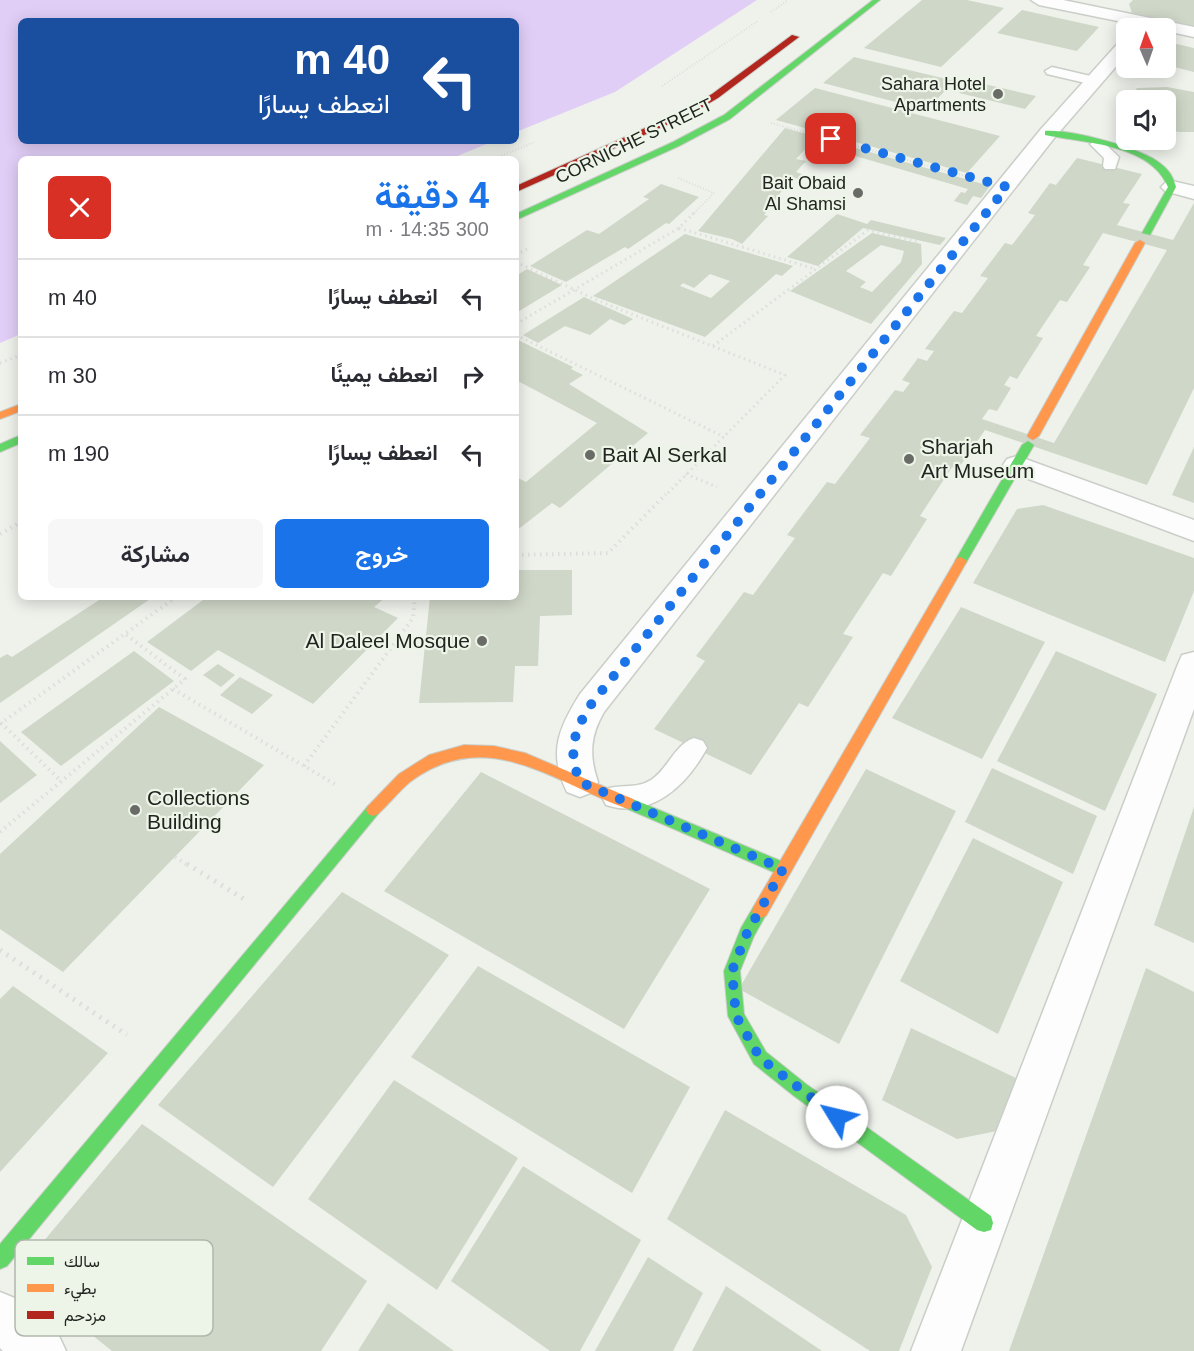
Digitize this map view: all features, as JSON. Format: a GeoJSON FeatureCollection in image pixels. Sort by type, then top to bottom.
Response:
{"type":"FeatureCollection","features":[{"type":"Feature","properties":{"kind":"street","name":"CORNICHE STREET"},"geometry":{"type":"LineString","coordinates":[[519,216],[676,144],[727,117],[877,0]]}},
{"type":"Feature","properties":{"kind":"street"},"geometry":{"type":"LineString","coordinates":[[1039,0],[1121,18]]}},
{"type":"Feature","properties":{"kind":"street"},"geometry":{"type":"LineString","coordinates":[[1114,16],[1128,0]]}},
{"type":"Feature","properties":{"kind":"street","name":"CORNICHE STREET"},"geometry":{"type":"LineString","coordinates":[[519,188],[647,132],[694,108],[727,87],[806,28]]}},
{"type":"Feature","properties":{"kind":"street"},"geometry":{"type":"LineString","coordinates":[[1176,29],[1194,32]]}},
{"type":"Feature","properties":{"kind":"street"},"geometry":{"type":"LineString","coordinates":[[580,782],[572,763],[573,741],[580,721],[592,703],[1048,133],[1116,56]]}},
{"type":"Feature","properties":{"kind":"street"},"geometry":{"type":"LineString","coordinates":[[984,1223],[800,1090],[760,1058],[736,1016],[732,971],[747,933],[1026,449],[1172,187],[1168,173],[1150,159],[1048,133]]}},
{"type":"Feature","properties":{"kind":"street"},"geometry":{"type":"LineString","coordinates":[[1172,187],[1194,193]]}},
{"type":"Feature","properties":{"kind":"street"},"geometry":{"type":"LineString","coordinates":[[0,416],[18,408]]}},
{"type":"Feature","properties":{"kind":"street"},"geometry":{"type":"LineString","coordinates":[[0,448],[18,440]]}},
{"type":"Feature","properties":{"kind":"street"},"geometry":{"type":"LineString","coordinates":[[1026,449],[1194,531]]}},
{"type":"Feature","properties":{"kind":"street"},"geometry":{"type":"LineString","coordinates":[[936,1351],[1194,664]]}},
{"type":"Feature","properties":{"kind":"street"},"geometry":{"type":"LineString","coordinates":[[16,1240],[375,808],[406,774],[432,758],[461,750],[492,750],[521,757],[783,869]]}},
{"type":"Feature","properties":{"kind":"street"},"geometry":{"type":"LineString","coordinates":[[0,1259],[15,1241]]}},
{"type":"Feature","properties":{"kind":"street"},"geometry":{"type":"LineString","coordinates":[[0,1316],[15,1329]]}},
{"type":"Feature","properties":{"kind":"street"},"geometry":{"type":"LineString","coordinates":[[23,1336],[41,1351]]}},
{"type":"Feature","properties":{"kind":"lane"},"geometry":{"type":"LineString","coordinates":[[1052,71],[1094,81]]}},
{"type":"Feature","properties":{"kind":"lane"},"geometry":{"type":"LineString","coordinates":[[1096,144],[1112,157],[1110,166]]}},
{"type":"Feature","properties":{"kind":"lane"},"geometry":{"type":"LineString","coordinates":[[615,797],[634,799],[653,793],[669,782],[694,748]]}},
{"type":"Feature","properties":{"kind":"path"},"geometry":{"type":"LineString","coordinates":[[770,13],[788,0]]}},
{"type":"Feature","properties":{"kind":"path"},"geometry":{"type":"LineString","coordinates":[[653,93],[761,19]]}},
{"type":"Feature","properties":{"kind":"path"},"geometry":{"type":"LineString","coordinates":[[765,121],[1007,187]]}},
{"type":"Feature","properties":{"kind":"path"},"geometry":{"type":"LineString","coordinates":[[500,156],[543,139]]}},
{"type":"Feature","properties":{"kind":"path"},"geometry":{"type":"LineString","coordinates":[[519,322],[679,228],[714,193],[676,177]]}},
{"type":"Feature","properties":{"kind":"path"},"geometry":{"type":"LineString","coordinates":[[679,228],[816,269]]}},
{"type":"Feature","properties":{"kind":"path"},"geometry":{"type":"LineString","coordinates":[[712,346],[868,230],[956,250]]}},
{"type":"Feature","properties":{"kind":"path"},"geometry":{"type":"LineString","coordinates":[[519,253],[536,244]]}},
{"type":"Feature","properties":{"kind":"path"},"geometry":{"type":"LineString","coordinates":[[519,263],[575,290],[785,375],[608,553],[519,555]]}},
{"type":"Feature","properties":{"kind":"path"},"geometry":{"type":"LineString","coordinates":[[519,337],[724,437]]}},
{"type":"Feature","properties":{"kind":"path"},"geometry":{"type":"LineString","coordinates":[[0,363],[18,356]]}},
{"type":"Feature","properties":{"kind":"path"},"geometry":{"type":"LineString","coordinates":[[0,534],[18,524]]}},
{"type":"Feature","properties":{"kind":"path"},"geometry":{"type":"LineString","coordinates":[[61,781],[0,723],[172,600]]}},
{"type":"Feature","properties":{"kind":"path"},"geometry":{"type":"LineString","coordinates":[[303,766],[413,618],[415,600]]}},
{"type":"Feature","properties":{"kind":"path"},"geometry":{"type":"LineString","coordinates":[[0,832],[185,679],[125,634]]}},
{"type":"Feature","properties":{"kind":"path"},"geometry":{"type":"LineString","coordinates":[[173,688],[375,808]]}},
{"type":"Feature","properties":{"kind":"path"},"geometry":{"type":"LineString","coordinates":[[175,857],[280,922]]}},
{"type":"Feature","properties":{"kind":"path"},"geometry":{"type":"LineString","coordinates":[[0,950],[165,1061]]}},
{"type":"Feature","properties":{"kind":"shaded area"},"geometry":{"type":"Polygon","coordinates":[[[0,0],[757,0],[615,92],[519,131],[519,18],[18,18],[18,144],[487,144],[457,156],[18,156],[18,335],[0,343],[0,0]]]}},
{"type":"Feature","properties":{"kind":"building"},"geometry":{"type":"Polygon","coordinates":[[[922,0],[967,0],[1004,8],[941,67],[864,48],[922,0]]]}},
{"type":"Feature","properties":{"kind":"building"},"geometry":{"type":"Polygon","coordinates":[[[1133,0],[1194,0],[1194,27],[1176,23],[1176,18],[1154,18],[1132,13],[1129,4],[1133,0]]]}},
{"type":"Feature","properties":{"kind":"building"},"geometry":{"type":"Polygon","coordinates":[[[1022,10],[1099,27],[1077,51],[997,33],[1022,10]]]}},
{"type":"Feature","properties":{"kind":"building"},"geometry":{"type":"Polygon","coordinates":[[[1176,44],[1194,48],[1194,72],[1176,68],[1176,44]]]}},
{"type":"Feature","properties":{"kind":"building"},"geometry":{"type":"Polygon","coordinates":[[[854,57],[955,81],[926,110],[823,83],[854,57]]]}},
{"type":"Feature","properties":{"kind":"building","name":"Sahara Hotel Apartments"},"geometry":{"type":"Polygon","coordinates":[[[971,81],[1036,96],[1025,109],[959,93],[971,81]]]}},
{"type":"Feature","properties":{"kind":"building"},"geometry":{"type":"Polygon","coordinates":[[[1167,87],[1194,92],[1194,132],[1176,131],[1176,90],[1136,90],[1137,88],[1167,87]]]}},
{"type":"Feature","properties":{"kind":"building"},"geometry":{"type":"Polygon","coordinates":[[[815,88],[1000,136],[967,173],[776,120],[815,88]]]}},
{"type":"Feature","properties":{"kind":"building"},"geometry":{"type":"Polygon","coordinates":[[[785,128],[990,186],[981,198],[973,196],[967,205],[954,201],[961,192],[965,193],[968,189],[811,143],[796,159],[806,161],[796,172],[807,176],[802,180],[792,177],[764,215],[768,216],[742,244],[732,239],[698,231],[785,128]]]}},
{"type":"Feature","properties":{"kind":"building","name":"Sharjah Art Museum"},"geometry":{"type":"Polygon","coordinates":[[[1077,158],[1142,174],[1123,203],[1130,204],[1117,225],[1173,240],[1194,203],[1194,388],[1147,485],[985,430],[958,469],[952,467],[920,516],[927,519],[891,576],[883,573],[843,634],[853,637],[808,707],[799,703],[751,775],[654,729],[705,661],[696,656],[744,592],[753,595],[795,538],[787,535],[827,482],[835,484],[870,438],[860,435],[895,390],[903,392],[910,383],[902,380],[918,358],[927,361],[934,351],[925,349],[954,311],[962,313],[988,278],[980,276],[1005,243],[1012,245],[1035,215],[1028,213],[1050,183],[1056,185],[1077,158]],[[1103,233],[1083,265],[1090,267],[1067,302],[1060,300],[1036,336],[1043,338],[1017,379],[1010,376],[1004,385],[1011,388],[997,411],[989,409],[982,419],[1054,443],[1167,250],[1103,233]]]}},
{"type":"Feature","properties":{"kind":"building"},"geometry":{"type":"Polygon","coordinates":[[[661,184],[699,197],[669,224],[666,223],[628,249],[625,247],[566,282],[530,266],[587,230],[599,234],[649,199],[643,197],[661,184]]]}},
{"type":"Feature","properties":{"kind":"building"},"geometry":{"type":"Polygon","coordinates":[[[837,214],[867,224],[871,220],[946,238],[940,245],[863,228],[818,266],[787,257],[837,214]]]}},
{"type":"Feature","properties":{"kind":"building"},"geometry":{"type":"Polygon","coordinates":[[[872,233],[921,244],[922,264],[871,324],[790,291],[872,233]],[[881,245],[846,271],[866,282],[860,287],[872,292],[901,262],[904,251],[881,245]]]}},
{"type":"Feature","properties":{"kind":"building"},"geometry":{"type":"Polygon","coordinates":[[[685,234],[793,266],[782,276],[776,274],[705,337],[593,296],[685,234]],[[710,274],[694,288],[683,283],[680,286],[711,298],[730,281],[710,274]]]}},
{"type":"Feature","properties":{"kind":"building"},"geometry":{"type":"Polygon","coordinates":[[[527,269],[562,285],[519,311],[519,274],[527,269]]]}},
{"type":"Feature","properties":{"kind":"building"},"geometry":{"type":"Polygon","coordinates":[[[584,297],[633,319],[624,325],[610,319],[590,335],[565,326],[538,343],[523,335],[584,297]]]}},
{"type":"Feature","properties":{"kind":"building","name":"Bait Al Serkal"},"geometry":{"type":"Polygon","coordinates":[[[519,340],[573,367],[571,369],[583,375],[569,384],[648,433],[560,508],[552,503],[519,529],[519,478],[526,482],[597,423],[519,382],[519,340]]]}},
{"type":"Feature","properties":{"kind":"building"},"geometry":{"type":"Polygon","coordinates":[[[1194,447],[1194,503],[1172,495],[1194,447]]]}},
{"type":"Feature","properties":{"kind":"building"},"geometry":{"type":"Polygon","coordinates":[[[1043,505],[1194,558],[1194,591],[1165,662],[973,583],[1017,509],[1043,505]]]}},
{"type":"Feature","properties":{"kind":"building","name":"Al Daleel Mosque"},"geometry":{"type":"Polygon","coordinates":[[[519,570],[572,570],[572,615],[540,616],[538,666],[515,666],[513,702],[419,703],[430,600],[519,600],[519,570]]]}},
{"type":"Feature","properties":{"kind":"building"},"geometry":{"type":"Polygon","coordinates":[[[99,600],[149,600],[0,703],[0,658],[7,654],[12,657],[99,600]]]}},
{"type":"Feature","properties":{"kind":"building"},"geometry":{"type":"Polygon","coordinates":[[[203,600],[382,600],[374,607],[398,618],[313,704],[218,650],[191,671],[147,642],[203,600]]]}},
{"type":"Feature","properties":{"kind":"building"},"geometry":{"type":"Polygon","coordinates":[[[961,607],[1045,642],[982,759],[892,718],[961,607]]]}},
{"type":"Feature","properties":{"kind":"building"},"geometry":{"type":"Polygon","coordinates":[[[134,651],[174,681],[61,766],[21,732],[134,651]]]}},
{"type":"Feature","properties":{"kind":"building"},"geometry":{"type":"Polygon","coordinates":[[[1056,651],[1157,694],[1105,811],[997,761],[1056,651]]]}},
{"type":"Feature","properties":{"kind":"building"},"geometry":{"type":"Polygon","coordinates":[[[218,664],[235,675],[221,687],[203,675],[218,664]]]}},
{"type":"Feature","properties":{"kind":"building"},"geometry":{"type":"Polygon","coordinates":[[[240,677],[273,695],[252,714],[220,695],[240,677]]]}},
{"type":"Feature","properties":{"kind":"building","name":"Collections Building"},"geometry":{"type":"Polygon","coordinates":[[[159,707],[264,765],[63,972],[0,929],[0,854],[159,707]]]}},
{"type":"Feature","properties":{"kind":"building"},"geometry":{"type":"Polygon","coordinates":[[[0,741],[37,775],[0,803],[0,741]]]}},
{"type":"Feature","properties":{"kind":"building"},"geometry":{"type":"Polygon","coordinates":[[[992,768],[1097,816],[1073,874],[965,822],[992,768]]]}},
{"type":"Feature","properties":{"kind":"building"},"geometry":{"type":"Polygon","coordinates":[[[866,769],[956,811],[839,1044],[739,989],[866,769]]]}},
{"type":"Feature","properties":{"kind":"building"},"geometry":{"type":"Polygon","coordinates":[[[481,772],[710,889],[624,1029],[384,891],[481,772]]]}},
{"type":"Feature","properties":{"kind":"building"},"geometry":{"type":"Polygon","coordinates":[[[1194,807],[1194,943],[1154,925],[1194,807]]]}},
{"type":"Feature","properties":{"kind":"building"},"geometry":{"type":"Polygon","coordinates":[[[973,838],[1063,882],[998,1034],[900,981],[973,838]]]}},
{"type":"Feature","properties":{"kind":"building"},"geometry":{"type":"Polygon","coordinates":[[[342,892],[449,955],[273,1187],[158,1105],[342,892]]]}},
{"type":"Feature","properties":{"kind":"building"},"geometry":{"type":"Polygon","coordinates":[[[478,966],[690,1087],[632,1193],[411,1057],[478,966]]]}},
{"type":"Feature","properties":{"kind":"building"},"geometry":{"type":"Polygon","coordinates":[[[1146,968],[1194,992],[1194,1351],[1009,1351],[1146,968]]]}},
{"type":"Feature","properties":{"kind":"building"},"geometry":{"type":"Polygon","coordinates":[[[13,986],[108,1053],[0,1172],[0,999],[13,986]]]}},
{"type":"Feature","properties":{"kind":"building"},"geometry":{"type":"Polygon","coordinates":[[[911,1028],[1020,1080],[1007,1129],[957,1139],[882,1100],[911,1028]]]}},
{"type":"Feature","properties":{"kind":"building"},"geometry":{"type":"Polygon","coordinates":[[[394,1080],[518,1158],[437,1290],[308,1199],[394,1080]]]}},
{"type":"Feature","properties":{"kind":"building"},"geometry":{"type":"Polygon","coordinates":[[[725,1110],[906,1215],[932,1267],[899,1351],[870,1351],[667,1219],[725,1110]]]}},
{"type":"Feature","properties":{"kind":"building"},"geometry":{"type":"Polygon","coordinates":[[[142,1124],[367,1281],[321,1351],[112,1351],[93,1336],[213,1336],[213,1240],[45,1240],[142,1124]]]}},
{"type":"Feature","properties":{"kind":"building"},"geometry":{"type":"Polygon","coordinates":[[[523,1166],[641,1240],[580,1351],[550,1351],[451,1281],[523,1166]]]}},
{"type":"Feature","properties":{"kind":"building"},"geometry":{"type":"Polygon","coordinates":[[[648,1257],[703,1293],[673,1351],[595,1351],[648,1257]]]}},
{"type":"Feature","properties":{"kind":"building"},"geometry":{"type":"Polygon","coordinates":[[[726,1286],[822,1351],[692,1351],[726,1286]]]}},
{"type":"Feature","properties":{"kind":"building"},"geometry":{"type":"Polygon","coordinates":[[[388,1303],[454,1351],[358,1351],[388,1303]]]}},
{"type":"Feature","properties":{"kind":"traffic: fast"},"geometry":{"type":"LineString","coordinates":[[519,216],[676,144],[727,117],[877,0]]}},
{"type":"Feature","properties":{"kind":"traffic: fast"},"geometry":{"type":"LineString","coordinates":[[1048,133],[1129,150],[1157,164],[1167,174],[1172,187],[1147,233]]}},
{"type":"Feature","properties":{"kind":"traffic: fast"},"geometry":{"type":"LineString","coordinates":[[0,448],[18,440]]}},
{"type":"Feature","properties":{"kind":"traffic: fast"},"geometry":{"type":"LineString","coordinates":[[961,561],[1028,445]]}},
{"type":"Feature","properties":{"kind":"traffic: fast"},"geometry":{"type":"LineString","coordinates":[[628,803],[783,869]]}},
{"type":"Feature","properties":{"kind":"traffic: fast"},"geometry":{"type":"LineString","coordinates":[[16,1240],[373,810]]}},
{"type":"Feature","properties":{"kind":"traffic: fast"},"geometry":{"type":"LineString","coordinates":[[760,911],[747,933],[732,971],[736,1016],[760,1058],[800,1090],[984,1223]]}},
{"type":"Feature","properties":{"kind":"traffic: fast"},"geometry":{"type":"LineString","coordinates":[[0,1259],[15,1241]]}},
{"type":"Feature","properties":{"kind":"traffic: slow"},"geometry":{"type":"LineString","coordinates":[[1033,436],[1140,243]]}},
{"type":"Feature","properties":{"kind":"traffic: slow"},"geometry":{"type":"LineString","coordinates":[[0,416],[18,408]]}},
{"type":"Feature","properties":{"kind":"traffic: slow"},"geometry":{"type":"LineString","coordinates":[[760,911],[961,561]]}},
{"type":"Feature","properties":{"kind":"traffic: slow"},"geometry":{"type":"LineString","coordinates":[[373,810],[404,778],[434,759],[464,751],[494,752],[525,759],[558,771],[628,803]]}},
{"type":"Feature","properties":{"kind":"traffic: jam"},"geometry":{"type":"LineString","coordinates":[[519,188],[686,113],[715,96],[795,37]]}},
{"type":"Feature","properties":{"kind":"place","name":"Sahara Hotel Apartments"},"geometry":{"type":"Point","coordinates":[998,94]}},
{"type":"Feature","properties":{"kind":"place","name":"Bait Obaid Al Shamsi"},"geometry":{"type":"Point","coordinates":[858,193]}},
{"type":"Feature","properties":{"kind":"place","name":"Bait Al Serkal"},"geometry":{"type":"Point","coordinates":[590,455]}},
{"type":"Feature","properties":{"kind":"place","name":"Sharjah Art Museum"},"geometry":{"type":"Point","coordinates":[909,459]}},
{"type":"Feature","properties":{"kind":"place","name":"Al Daleel Mosque"},"geometry":{"type":"Point","coordinates":[482,641]}},
{"type":"Feature","properties":{"kind":"place","name":"Collections Building"},"geometry":{"type":"Point","coordinates":[135,810]}},
{"type":"Feature","properties":{"kind":"route"},"geometry":{"type":"LineString","coordinates":[[831,139],[1007,187],[592,703],[580,721],[573,741],[572,763],[580,782],[783,869],[747,933],[732,971],[736,1016],[760,1058],[837,1117]]}}]}
